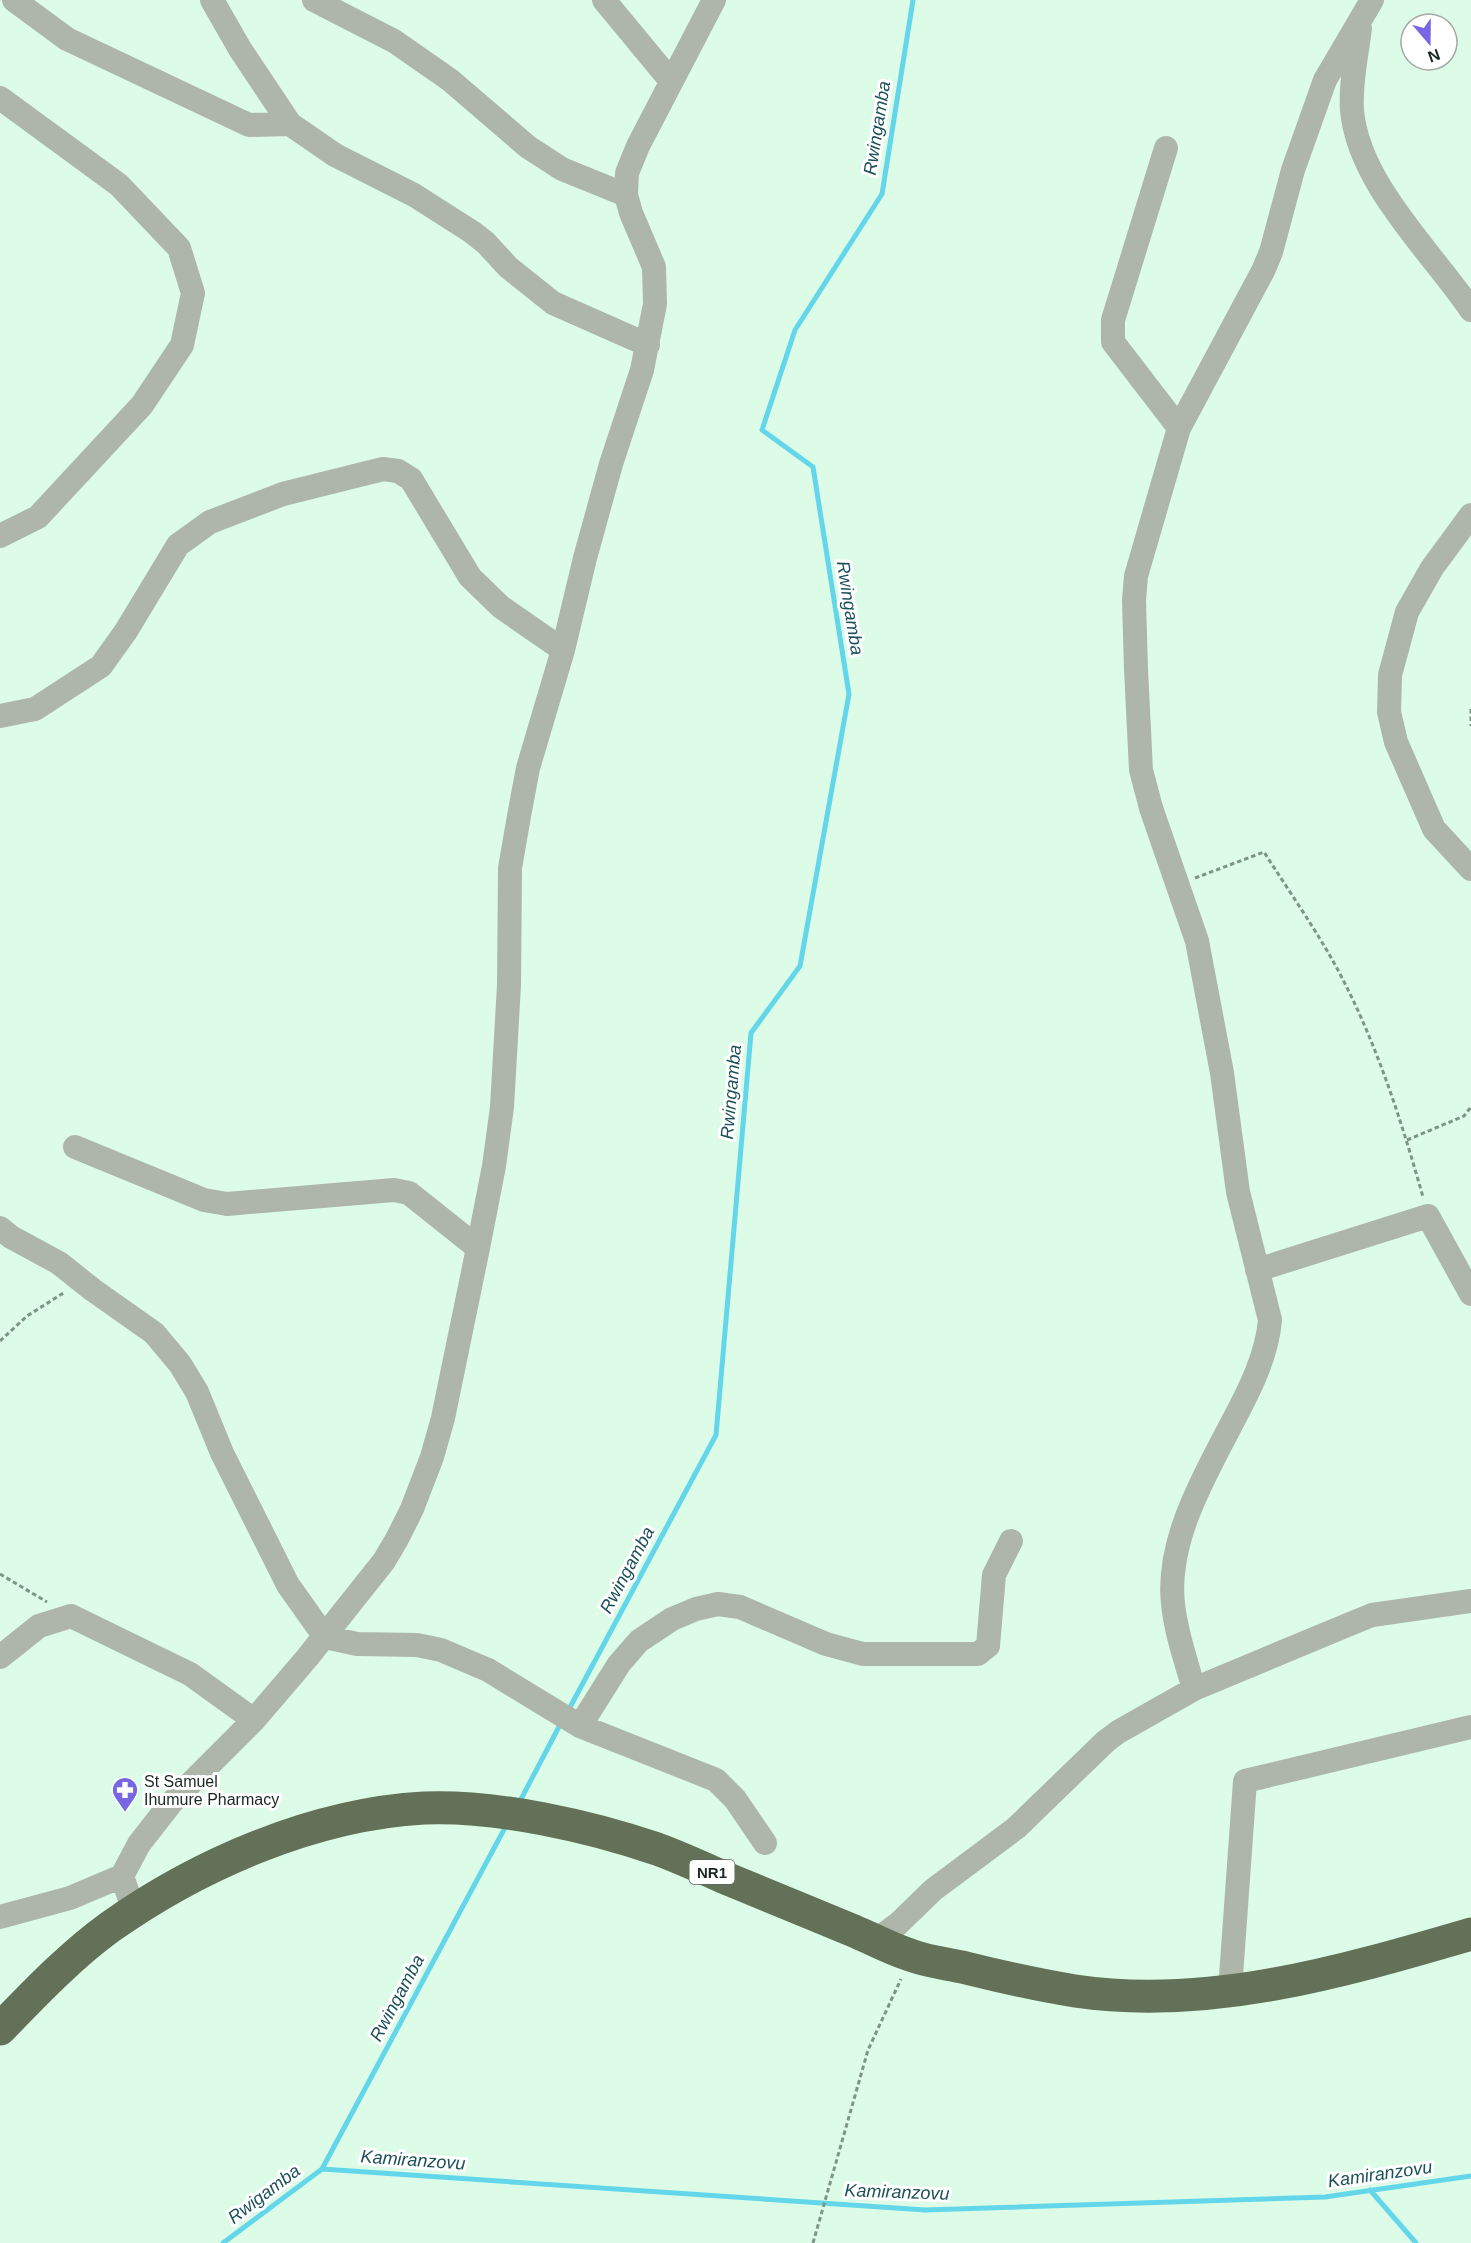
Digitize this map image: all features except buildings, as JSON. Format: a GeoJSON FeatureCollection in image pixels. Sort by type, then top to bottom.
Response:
{"type":"FeatureCollection","features":[{"type":"Feature","properties":{"kind":"highway","name":"NR1"},"geometry":{"type":"LineString","coordinates":[[0,2029],[53,1976],[107,1929],[168,1890],[222,1862],[274,1841],[326,1825],[377,1814],[426,1808],[524,1816],[596,1830],[661,1851],[912,1956],[1022,1982],[1078,1991],[1131,1996],[1182,1995],[1279,1983],[1376,1962],[1471,1934]]}},
{"type":"Feature","properties":{"kind":"street"},"geometry":{"type":"LineString","coordinates":[[14,0],[68,39],[249,125],[290,124]]}},
{"type":"Feature","properties":{"kind":"street"},"geometry":{"type":"LineString","coordinates":[[212,0],[240,49],[290,124],[335,155],[414,195],[472,232],[486,243],[508,267],[553,303],[648,345]]}},
{"type":"Feature","properties":{"kind":"street"},"geometry":{"type":"LineString","coordinates":[[314,0],[403,47],[450,80],[528,147],[562,169],[626,195]]}},
{"type":"Feature","properties":{"kind":"street"},"geometry":{"type":"LineString","coordinates":[[604,0],[671,81]]}},
{"type":"Feature","properties":{"kind":"street"},"geometry":{"type":"LineString","coordinates":[[0,1917],[70,1898],[122,1876],[139,1844],[171,1803],[254,1720],[325,1637],[384,1561],[412,1509],[432,1457],[444,1418],[494,1166],[502,1107],[509,985],[510,868],[528,768],[563,650],[594,526],[648,345],[655,304],[654,267],[631,213],[626,195],[627,173],[671,81],[714,0]]}},
{"type":"Feature","properties":{"kind":"street"},"geometry":{"type":"LineString","coordinates":[[1367,8],[1352,83],[1355,130],[1363,156],[1371,173],[1406,224],[1451,280],[1471,310]]}},
{"type":"Feature","properties":{"kind":"street"},"geometry":{"type":"LineString","coordinates":[[1194,1689],[1173,1603],[1174,1570],[1182,1532],[1195,1493],[1243,1404],[1268,1337],[1270,1320],[1238,1192],[1222,1073],[1197,942],[1151,808],[1141,770],[1134,600],[1136,576],[1179,428],[1263,271],[1271,252],[1293,170],[1325,80],[1367,8]]}},
{"type":"Feature","properties":{"kind":"street"},"geometry":{"type":"LineString","coordinates":[[0,98],[119,186],[178,248],[193,293],[183,345],[142,405],[38,517],[0,536]]}},
{"type":"Feature","properties":{"kind":"street"},"geometry":{"type":"LineString","coordinates":[[1166,148],[1113,320],[1113,342],[1179,428]]}},
{"type":"Feature","properties":{"kind":"street"},"geometry":{"type":"LineString","coordinates":[[0,716],[35,709],[101,666],[126,631],[178,545],[210,522],[283,494],[384,469],[398,471],[411,479],[470,577],[501,607],[563,650]]}},
{"type":"Feature","properties":{"kind":"street"},"geometry":{"type":"LineString","coordinates":[[1471,515],[1432,568],[1407,612],[1390,675],[1389,712],[1396,742],[1434,828],[1471,869]]}},
{"type":"Feature","properties":{"kind":"street"},"geometry":{"type":"LineString","coordinates":[[75,1147],[204,1200],[227,1204],[394,1190],[409,1193],[478,1248]]}},
{"type":"Feature","properties":{"kind":"street"},"geometry":{"type":"LineString","coordinates":[[1257,1270],[1428,1216],[1471,1294]]}},
{"type":"Feature","properties":{"kind":"street"},"geometry":{"type":"LineString","coordinates":[[0,1228],[11,1237],[59,1263],[154,1333],[180,1364],[197,1392],[222,1453],[288,1585],[325,1637],[357,1644],[417,1645],[441,1650],[488,1670],[580,1726],[716,1780],[735,1799],[765,1843]]}},
{"type":"Feature","properties":{"kind":"street"},"geometry":{"type":"LineString","coordinates":[[580,1726],[619,1664],[639,1641],[672,1619],[696,1609],[718,1604],[740,1607],[826,1644],[863,1654],[978,1654],[987,1646],[993,1605],[994,1575],[1011,1541]]}},
{"type":"Feature","properties":{"kind":"street"},"geometry":{"type":"LineString","coordinates":[[876,1940],[898,1924],[933,1890],[1016,1828],[1118,1732],[1194,1689],[1372,1616],[1471,1601]]}},
{"type":"Feature","properties":{"kind":"street"},"geometry":{"type":"LineString","coordinates":[[0,1657],[39,1626],[71,1616],[190,1674],[254,1720]]}},
{"type":"Feature","properties":{"kind":"street"},"geometry":{"type":"LineString","coordinates":[[1230,1990],[1245,1781],[1471,1727]]}},
{"type":"Feature","properties":{"kind":"street"},"geometry":{"type":"LineString","coordinates":[[122,1876],[134,1911]]}},
{"type":"Feature","properties":{"kind":"path"},"geometry":{"type":"LineString","coordinates":[[1471,709],[1471,726]]}},
{"type":"Feature","properties":{"kind":"path"},"geometry":{"type":"LineString","coordinates":[[1177,885],[1264,852],[1332,961],[1368,1032],[1407,1140],[1428,1216]]}},
{"type":"Feature","properties":{"kind":"path"},"geometry":{"type":"LineString","coordinates":[[1407,1140],[1464,1116],[1471,1107]]}},
{"type":"Feature","properties":{"kind":"path"},"geometry":{"type":"LineString","coordinates":[[0,1341],[27,1316],[81,1281]]}},
{"type":"Feature","properties":{"kind":"path"},"geometry":{"type":"LineString","coordinates":[[0,1574],[71,1616]]}},
{"type":"Feature","properties":{"kind":"path"},"geometry":{"type":"LineString","coordinates":[[813,2243],[868,2050],[912,1956]]}},
{"type":"Feature","properties":{"kind":"waterway","name":"Rwingamba"},"geometry":{"type":"LineString","coordinates":[[568,1711],[716,1435],[751,1033],[800,966],[849,694],[813,467],[762,430],[795,330],[882,194],[913,0]]}},
{"type":"Feature","properties":{"kind":"waterway","name":"Rwingamba"},"geometry":{"type":"LineString","coordinates":[[519,1803],[562,1721]]}},
{"type":"Feature","properties":{"kind":"waterway","name":"Rwingamba"},"geometry":{"type":"LineString","coordinates":[[223,2243],[322,2169],[507,1824]]}},
{"type":"Feature","properties":{"kind":"waterway","name":"Kamiranzovu"},"geometry":{"type":"LineString","coordinates":[[322,2169],[925,2210],[1325,2197],[1471,2176]]}},
{"type":"Feature","properties":{"kind":"waterway"},"geometry":{"type":"LineString","coordinates":[[1370,2190],[1416,2243]]}},
{"type":"Feature","properties":{"kind":"place","name":"St Samuel Ihumure Pharmacy"},"geometry":{"type":"Point","coordinates":[125,1813]}},
{"type":"Feature","properties":{"kind":"water label","name":"Rwigamba"},"geometry":{"type":"Point","coordinates":[264,2194]}}]}
